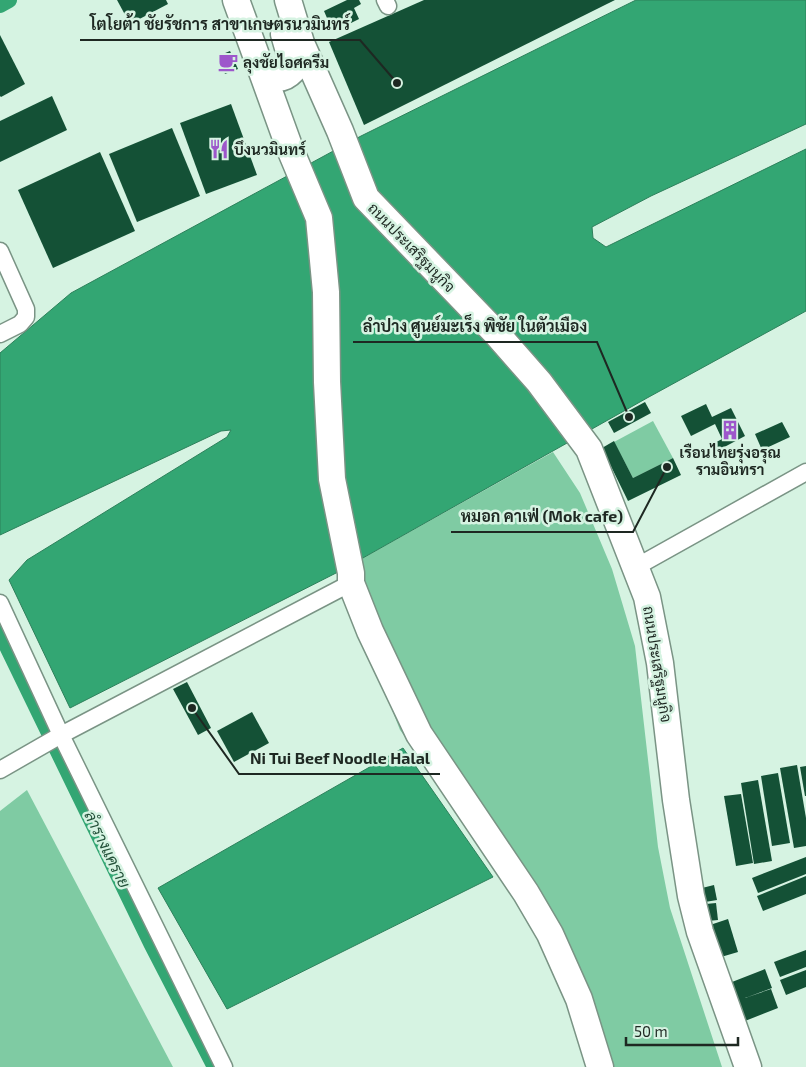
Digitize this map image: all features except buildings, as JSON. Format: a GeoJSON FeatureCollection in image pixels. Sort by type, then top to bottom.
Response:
{"type":"FeatureCollection","features":[{"type":"Feature","properties":{"kind":"main road"},"geometry":{"type":"LineString","coordinates":[[236,0],[290,149],[319,218],[326,292],[327,382],[332,479],[351,578],[370,632],[419,734],[526,893],[550,934],[579,999],[600,1067]]}},
{"type":"Feature","properties":{"kind":"main road"},"geometry":{"type":"LineString","coordinates":[[258,63],[268,74],[279,78],[288,75],[293,70],[274,0]]}},
{"type":"Feature","properties":{"kind":"main road","name":"ถนนประเสริฐมนูกิจ"},"geometry":{"type":"LineString","coordinates":[[288,0],[301,43],[340,131],[366,198],[539,382],[589,449],[646,597],[660,663],[676,800],[691,896],[700,932],[748,1067]]}},
{"type":"Feature","properties":{"kind":"street"},"geometry":{"type":"LineString","coordinates":[[0,251],[26,309],[26,318],[20,324],[0,334]]}},
{"type":"Feature","properties":{"kind":"street"},"geometry":{"type":"LineString","coordinates":[[636,567],[806,472]]}},
{"type":"Feature","properties":{"kind":"street"},"geometry":{"type":"LineString","coordinates":[[0,770],[351,578]]}},
{"type":"Feature","properties":{"kind":"street"},"geometry":{"type":"LineString","coordinates":[[0,603],[54,739],[224,1067]]}},
{"type":"Feature","properties":{"kind":"shaded area"},"geometry":{"type":"Polygon","coordinates":[[[636,0],[806,0],[806,124],[651,196],[592,227],[593,238],[606,247],[806,149],[806,311],[338,572],[70,708],[9,580],[27,560],[227,437],[231,430],[221,431],[0,535],[0,353],[71,293],[361,136],[636,0]]]}},
{"type":"Feature","properties":{"kind":"shaded area"},"geometry":{"type":"Polygon","coordinates":[[[653,421],[673,458],[633,478],[614,442],[653,421]]]}},
{"type":"Feature","properties":{"kind":"shaded area"},"geometry":{"type":"Polygon","coordinates":[[[553,452],[580,493],[612,569],[635,646],[658,847],[670,908],[722,1067],[604,1067],[590,1015],[437,780],[400,730],[338,572],[553,452]]]}},
{"type":"Feature","properties":{"kind":"shaded area"},"geometry":{"type":"Polygon","coordinates":[[[403,748],[493,877],[227,1009],[158,888],[403,748]]]}},
{"type":"Feature","properties":{"kind":"shaded area"},"geometry":{"type":"Polygon","coordinates":[[[27,790],[173,1067],[0,1067],[0,811],[27,790]]]}},
{"type":"Feature","properties":{"kind":"waterway"},"geometry":{"type":"LineString","coordinates":[[0,5],[9,0]]}},
{"type":"Feature","properties":{"kind":"waterway","name":"ลำรางแคราย"},"geometry":{"type":"LineString","coordinates":[[0,632],[151,943],[215,1067]]}},
{"type":"Feature","properties":{"kind":"place","name":"ลุงชัยไอศครีม"},"geometry":{"type":"Point","coordinates":[228,62]}},
{"type":"Feature","properties":{"kind":"place","name":"โตโยต้า ชัยรัชการ สาขาเกษตรนวมินทร์"},"geometry":{"type":"Point","coordinates":[397,83]}},
{"type":"Feature","properties":{"kind":"place","name":"บึงนวมินทร์"},"geometry":{"type":"Point","coordinates":[219,149]}},
{"type":"Feature","properties":{"kind":"place","name":"ลำปาง ศูนย์มะเร็ง พิชัย ในตัวเมือง"},"geometry":{"type":"Point","coordinates":[629,417]}},
{"type":"Feature","properties":{"kind":"place","name":"เรือนไทยรุ่งอรุณ รามอินทรา"},"geometry":{"type":"Point","coordinates":[730,430]}},
{"type":"Feature","properties":{"kind":"place","name":"หมอก คาเฟ่ (Mok cafe)"},"geometry":{"type":"Point","coordinates":[667,467]}},
{"type":"Feature","properties":{"kind":"place","name":"Ni Tui Beef Noodle Halal"},"geometry":{"type":"Point","coordinates":[192,708]}}]}
